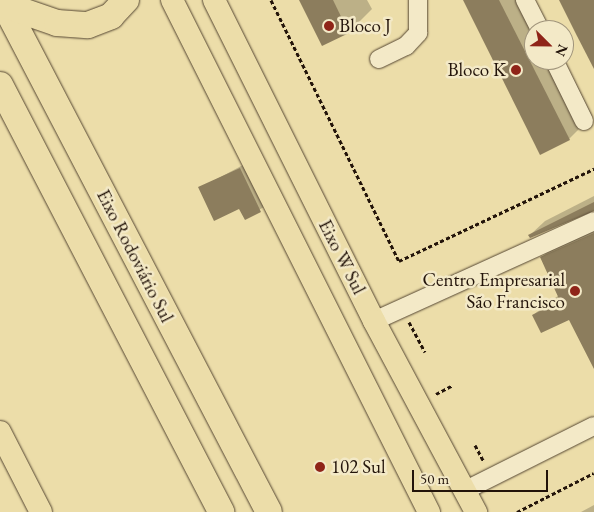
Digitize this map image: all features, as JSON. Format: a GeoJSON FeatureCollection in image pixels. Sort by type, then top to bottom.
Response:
{"type":"FeatureCollection","features":[{"type":"Feature","properties":{"kind":"highway"},"geometry":{"type":"LineString","coordinates":[[4,3],[58,22],[88,25],[111,16],[126,0]]}},
{"type":"Feature","properties":{"kind":"highway","name":"Eixo Rodoviário Sul"},"geometry":{"type":"LineString","coordinates":[[4,3],[269,512]]}},
{"type":"Feature","properties":{"kind":"highway"},"geometry":{"type":"LineString","coordinates":[[0,85],[221,512]]}},
{"type":"Feature","properties":{"kind":"main road","name":"Eixo W Sul"},"geometry":{"type":"LineString","coordinates":[[172,0],[429,512]]}},
{"type":"Feature","properties":{"kind":"main road","name":"Eixo W Sul"},"geometry":{"type":"LineString","coordinates":[[214,0],[374,321],[476,512]]}},
{"type":"Feature","properties":{"kind":"main road"},"geometry":{"type":"LineString","coordinates":[[0,432],[41,512]]}},
{"type":"Feature","properties":{"kind":"street"},"geometry":{"type":"LineString","coordinates":[[379,59],[406,46],[418,33],[418,0]]}},
{"type":"Feature","properties":{"kind":"street"},"geometry":{"type":"LineString","coordinates":[[526,0],[535,20]]}},
{"type":"Feature","properties":{"kind":"street"},"geometry":{"type":"LineString","coordinates":[[559,70],[584,122]]}},
{"type":"Feature","properties":{"kind":"street"},"geometry":{"type":"LineString","coordinates":[[374,321],[594,221]]}},
{"type":"Feature","properties":{"kind":"street"},"geometry":{"type":"LineString","coordinates":[[464,491],[594,426]]}},
{"type":"Feature","properties":{"kind":"path"},"geometry":{"type":"LineString","coordinates":[[270,0],[399,261],[594,169]]}},
{"type":"Feature","properties":{"kind":"path"},"geometry":{"type":"LineString","coordinates":[[402,308],[425,352]]}},
{"type":"Feature","properties":{"kind":"path"},"geometry":{"type":"LineString","coordinates":[[517,512],[594,473]]}},
{"type":"Feature","properties":{"kind":"building","name":"Bloco J"},"geometry":{"type":"Polygon","coordinates":[[[299,0],[333,0],[349,33],[322,46],[299,0]]]}},
{"type":"Feature","properties":{"kind":"building","name":"Bloco K"},"geometry":{"type":"Polygon","coordinates":[[[463,0],[499,0],[524,49],[524,70],[534,70],[570,140],[540,155],[463,0]]]}},
{"type":"Feature","properties":{"kind":"building"},"geometry":{"type":"Polygon","coordinates":[[[559,0],[594,0],[594,69],[574,30],[574,20],[569,20],[559,0]]]}},
{"type":"Feature","properties":{"kind":"building"},"geometry":{"type":"Polygon","coordinates":[[[240,168],[261,212],[245,220],[239,209],[214,221],[198,187],[240,168]]]}},
{"type":"Feature","properties":{"kind":"building"},"geometry":{"type":"Polygon","coordinates":[[[594,202],[594,211],[530,238],[528,235],[594,202]]]}},
{"type":"Feature","properties":{"kind":"building","name":"Centro Empresarial São Francisco"},"geometry":{"type":"Polygon","coordinates":[[[594,233],[594,369],[569,320],[541,333],[532,315],[560,301],[540,257],[594,233]]]}},
{"type":"Feature","properties":{"kind":"place","name":"Bloco J"},"geometry":{"type":"Point","coordinates":[329,26]}},
{"type":"Feature","properties":{"kind":"place","name":"Bloco K"},"geometry":{"type":"Point","coordinates":[516,70]}},
{"type":"Feature","properties":{"kind":"place","name":"Centro Empresarial São Francisco"},"geometry":{"type":"Point","coordinates":[575,291]}},
{"type":"Feature","properties":{"kind":"place","name":"102 Sul"},"geometry":{"type":"Point","coordinates":[320,467]}}]}
